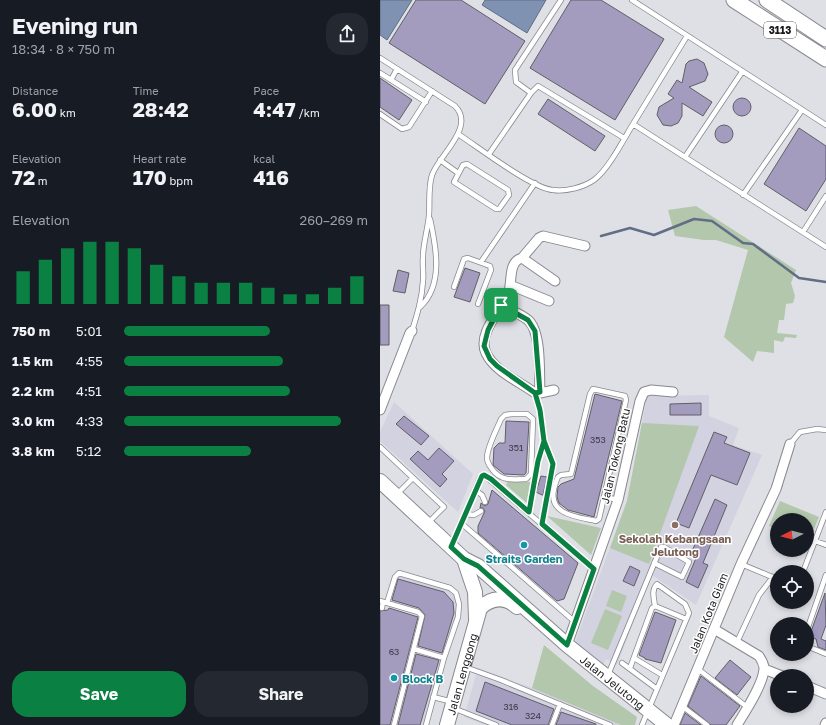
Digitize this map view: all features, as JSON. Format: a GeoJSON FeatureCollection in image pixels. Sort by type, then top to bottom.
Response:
{"type":"FeatureCollection","features":[{"type":"Feature","properties":{"kind":"highway","name":"3113"},"geometry":{"type":"LineString","coordinates":[[734,0],[826,59]]}},
{"type":"Feature","properties":{"kind":"highway","name":"3113"},"geometry":{"type":"LineString","coordinates":[[767,0],[826,39]]}},
{"type":"Feature","properties":{"kind":"main road","name":"Jalan Jelutong"},"geometry":{"type":"LineString","coordinates":[[380,481],[464,559],[478,566],[567,645],[667,725]]}},
{"type":"Feature","properties":{"kind":"main road","name":"Jalan Lenggong"},"geometry":{"type":"LineString","coordinates":[[464,559],[472,577],[475,592],[476,622]]}},
{"type":"Feature","properties":{"kind":"main road","name":"Jalan Lenggong"},"geometry":{"type":"LineString","coordinates":[[448,725],[480,608],[486,603],[495,599],[508,599],[610,686],[612,682]]}},
{"type":"Feature","properties":{"kind":"street"},"geometry":{"type":"LineString","coordinates":[[554,390],[538,393],[497,366],[486,353],[484,340],[508,294],[514,264],[518,259],[522,258],[539,238],[543,236],[585,246]]}},
{"type":"Feature","properties":{"kind":"street"},"geometry":{"type":"LineString","coordinates":[[522,258],[556,281]]}},
{"type":"Feature","properties":{"kind":"street"},"geometry":{"type":"LineString","coordinates":[[510,285],[549,301]]}},
{"type":"Feature","properties":{"kind":"street"},"geometry":{"type":"LineString","coordinates":[[501,305],[528,320],[535,331],[538,393]]}},
{"type":"Feature","properties":{"kind":"street"},"geometry":{"type":"LineString","coordinates":[[380,410],[410,333],[412,332]]}},
{"type":"Feature","properties":{"kind":"street","name":"Jalan Tokong Batu"},"geometry":{"type":"LineString","coordinates":[[567,645],[618,500],[640,401],[644,392],[651,390],[673,392]]}},
{"type":"Feature","properties":{"kind":"street","name":"Jalan Kota Giam"},"geometry":{"type":"LineString","coordinates":[[674,725],[741,564],[776,489],[790,444]]}},
{"type":"Feature","properties":{"kind":"street"},"geometry":{"type":"LineString","coordinates":[[714,629],[759,656],[764,668],[761,680],[737,725]]}},
{"type":"Feature","properties":{"kind":"street"},"geometry":{"type":"LineString","coordinates":[[764,668],[770,671]]}},
{"type":"Feature","properties":{"kind":"street"},"geometry":{"type":"LineString","coordinates":[[814,689],[826,694]]}},
{"type":"Feature","properties":{"kind":"lane"},"geometry":{"type":"LineString","coordinates":[[531,93],[516,82],[515,70],[561,0]]}},
{"type":"Feature","properties":{"kind":"lane"},"geometry":{"type":"LineString","coordinates":[[632,0],[826,125]]}},
{"type":"Feature","properties":{"kind":"lane"},"geometry":{"type":"LineString","coordinates":[[458,134],[535,183],[552,190],[580,186],[594,180],[602,172],[687,36]]}},
{"type":"Feature","properties":{"kind":"lane"},"geometry":{"type":"LineString","coordinates":[[380,58],[459,110],[462,120],[458,134],[440,160],[432,175],[429,215],[423,256],[423,279],[420,307],[412,332]]}},
{"type":"Feature","properties":{"kind":"lane"},"geometry":{"type":"LineString","coordinates":[[391,80],[397,69]]}},
{"type":"Feature","properties":{"kind":"lane"},"geometry":{"type":"LineString","coordinates":[[685,157],[742,72]]}},
{"type":"Feature","properties":{"kind":"lane"},"geometry":{"type":"LineString","coordinates":[[380,73],[426,102]]}},
{"type":"Feature","properties":{"kind":"lane"},"geometry":{"type":"LineString","coordinates":[[489,154],[531,93],[536,87],[540,86],[624,138]]}},
{"type":"Feature","properties":{"kind":"lane"},"geometry":{"type":"LineString","coordinates":[[380,114],[402,128],[409,127],[432,92]]}},
{"type":"Feature","properties":{"kind":"lane"},"geometry":{"type":"LineString","coordinates":[[743,194],[802,110]]}},
{"type":"Feature","properties":{"kind":"lane"},"geometry":{"type":"LineString","coordinates":[[633,124],[826,246]]}},
{"type":"Feature","properties":{"kind":"lane"},"geometry":{"type":"LineString","coordinates":[[440,160],[458,173]]}},
{"type":"Feature","properties":{"kind":"lane"},"geometry":{"type":"LineString","coordinates":[[467,164],[508,190],[509,194],[501,208],[496,209],[455,184],[454,181],[458,173],[463,165],[467,164]]}},
{"type":"Feature","properties":{"kind":"lane"},"geometry":{"type":"LineString","coordinates":[[481,262],[535,183]]}},
{"type":"Feature","properties":{"kind":"lane"},"geometry":{"type":"LineString","coordinates":[[803,232],[826,196]]}},
{"type":"Feature","properties":{"kind":"lane"},"geometry":{"type":"LineString","coordinates":[[420,307],[425,302],[431,288],[436,269],[436,247],[429,215]]}},
{"type":"Feature","properties":{"kind":"lane"},"geometry":{"type":"LineString","coordinates":[[454,287],[464,259],[481,262],[491,268],[478,304]]}},
{"type":"Feature","properties":{"kind":"lane"},"geometry":{"type":"LineString","coordinates":[[594,389],[624,396],[626,400],[605,497],[599,519],[596,521],[560,511],[554,503],[553,498],[558,477],[561,475],[571,474],[590,394],[594,389]]}},
{"type":"Feature","properties":{"kind":"lane"},"geometry":{"type":"LineString","coordinates":[[538,393],[544,441],[553,464],[542,524]]}},
{"type":"Feature","properties":{"kind":"lane"},"geometry":{"type":"LineString","coordinates":[[512,414],[528,414],[534,421],[530,476],[526,479],[506,479],[495,474],[487,462],[487,456],[502,417],[512,414]]}},
{"type":"Feature","properties":{"kind":"lane"},"geometry":{"type":"LineString","coordinates":[[790,444],[800,432],[817,429],[826,430]]}},
{"type":"Feature","properties":{"kind":"lane"},"geometry":{"type":"LineString","coordinates":[[529,512],[538,461],[544,441]]}},
{"type":"Feature","properties":{"kind":"lane"},"geometry":{"type":"LineString","coordinates":[[380,447],[444,507],[427,525]]}},
{"type":"Feature","properties":{"kind":"lane"},"geometry":{"type":"LineString","coordinates":[[491,479],[495,474]]}},
{"type":"Feature","properties":{"kind":"lane"},"geometry":{"type":"LineString","coordinates":[[451,547],[475,490],[482,476],[484,475],[491,479],[594,569]]}},
{"type":"Feature","properties":{"kind":"lane"},"geometry":{"type":"LineString","coordinates":[[396,495],[413,478]]}},
{"type":"Feature","properties":{"kind":"lane"},"geometry":{"type":"LineString","coordinates":[[475,490],[482,495],[485,502]]}},
{"type":"Feature","properties":{"kind":"lane"},"geometry":{"type":"LineString","coordinates":[[605,497],[618,500]]}},
{"type":"Feature","properties":{"kind":"lane"},"geometry":{"type":"LineString","coordinates":[[465,514],[474,515],[481,511]]}},
{"type":"Feature","properties":{"kind":"lane"},"geometry":{"type":"LineString","coordinates":[[806,565],[826,512]]}},
{"type":"Feature","properties":{"kind":"lane"},"geometry":{"type":"LineString","coordinates":[[461,523],[576,622]]}},
{"type":"Feature","properties":{"kind":"lane"},"geometry":{"type":"LineString","coordinates":[[815,541],[826,545]]}},
{"type":"Feature","properties":{"kind":"lane"},"geometry":{"type":"LineString","coordinates":[[612,682],[654,563],[662,547],[689,562],[682,577],[654,563]]}},
{"type":"Feature","properties":{"kind":"lane"},"geometry":{"type":"LineString","coordinates":[[741,564],[770,576]]}},
{"type":"Feature","properties":{"kind":"lane"},"geometry":{"type":"LineString","coordinates":[[382,608],[383,602],[396,575],[399,573],[450,588],[456,593],[459,604],[458,616],[444,658],[426,725]]}},
{"type":"Feature","properties":{"kind":"lane"},"geometry":{"type":"LineString","coordinates":[[811,617],[826,575]]}},
{"type":"Feature","properties":{"kind":"lane"},"geometry":{"type":"LineString","coordinates":[[737,642],[759,595],[770,583]]}},
{"type":"Feature","properties":{"kind":"lane"},"geometry":{"type":"LineString","coordinates":[[630,668],[652,608],[655,606],[654,587],[657,584],[687,607],[688,613],[642,725]]}},
{"type":"Feature","properties":{"kind":"lane"},"geometry":{"type":"LineString","coordinates":[[383,602],[418,612],[422,616],[394,725]]}},
{"type":"Feature","properties":{"kind":"lane"},"geometry":{"type":"LineString","coordinates":[[655,606],[686,619]]}},
{"type":"Feature","properties":{"kind":"lane"},"geometry":{"type":"LineString","coordinates":[[414,649],[444,658]]}},
{"type":"Feature","properties":{"kind":"lane"},"geometry":{"type":"LineString","coordinates":[[814,649],[826,654]]}},
{"type":"Feature","properties":{"kind":"lane"},"geometry":{"type":"LineString","coordinates":[[634,658],[662,675]]}},
{"type":"Feature","properties":{"kind":"lane"},"geometry":{"type":"LineString","coordinates":[[622,663],[657,688]]}},
{"type":"Feature","properties":{"kind":"lane"},"geometry":{"type":"LineString","coordinates":[[463,666],[610,725]]}},
{"type":"Feature","properties":{"kind":"lane"},"geometry":{"type":"LineString","coordinates":[[698,669],[747,707]]}},
{"type":"Feature","properties":{"kind":"lane"},"geometry":{"type":"LineString","coordinates":[[433,697],[496,725]]}},
{"type":"Feature","properties":{"kind":"lane"},"geometry":{"type":"LineString","coordinates":[[552,725],[560,704]]}},
{"type":"Feature","properties":{"kind":"lane"},"geometry":{"type":"LineString","coordinates":[[682,706],[707,725]]}},
{"type":"Feature","properties":{"kind":"shaded area","name":"Sekolah Kebangsaan Jelutong"},"geometry":{"type":"Polygon","coordinates":[[[709,395],[709,416],[739,428],[733,445],[762,455],[696,605],[652,575],[617,665],[606,659],[603,665],[575,643],[627,501],[647,396],[709,395]]]}},
{"type":"Feature","properties":{"kind":"shaded area"},"geometry":{"type":"Polygon","coordinates":[[[394,402],[473,474],[458,512],[380,441],[380,432],[394,402]]]}},
{"type":"Feature","properties":{"kind":"shaded area"},"geometry":{"type":"Polygon","coordinates":[[[397,573],[450,588],[456,593],[458,617],[426,725],[394,725],[422,616],[387,603],[397,573]]]}},
{"type":"Feature","properties":{"kind":"shaded area"},"geometry":{"type":"Polygon","coordinates":[[[478,668],[532,688],[621,725],[485,725],[464,717],[478,668]]]}},
{"type":"Feature","properties":{"kind":"green space"},"geometry":{"type":"Polygon","coordinates":[[[696,206],[796,270],[791,283],[795,296],[793,303],[786,304],[784,320],[779,320],[777,333],[797,335],[796,338],[785,337],[783,342],[774,340],[774,353],[757,351],[753,362],[724,337],[748,250],[716,240],[675,236],[668,210],[696,206]]]}},
{"type":"Feature","properties":{"kind":"green space"},"geometry":{"type":"Polygon","coordinates":[[[642,423],[699,426],[649,564],[610,548],[627,501],[642,423]]]}},
{"type":"Feature","properties":{"kind":"green space"},"geometry":{"type":"Polygon","coordinates":[[[508,481],[532,482],[528,504],[506,485],[508,481]]]}},
{"type":"Feature","properties":{"kind":"green space"},"geometry":{"type":"Polygon","coordinates":[[[780,501],[809,513],[775,513],[780,501]]]}},
{"type":"Feature","properties":{"kind":"green space"},"geometry":{"type":"Polygon","coordinates":[[[814,515],[819,517],[814,529],[814,515]]]}},
{"type":"Feature","properties":{"kind":"green space"},"geometry":{"type":"Polygon","coordinates":[[[547,516],[601,528],[591,555],[547,516]]]}},
{"type":"Feature","properties":{"kind":"green space"},"geometry":{"type":"Polygon","coordinates":[[[612,590],[627,596],[621,612],[606,606],[612,590]]]}},
{"type":"Feature","properties":{"kind":"green space"},"geometry":{"type":"Polygon","coordinates":[[[605,609],[622,616],[608,650],[591,643],[605,609]]]}},
{"type":"Feature","properties":{"kind":"green space"},"geometry":{"type":"Polygon","coordinates":[[[544,645],[593,686],[637,717],[635,725],[621,725],[532,688],[544,645]]]}},
{"type":"Feature","properties":{"kind":"water"},"geometry":{"type":"Polygon","coordinates":[[[380,0],[412,0],[387,40],[380,35],[380,0]]]}},
{"type":"Feature","properties":{"kind":"water"},"geometry":{"type":"Polygon","coordinates":[[[485,0],[546,0],[527,33],[482,5],[485,0]]]}},
{"type":"Feature","properties":{"kind":"building"},"geometry":{"type":"Polygon","coordinates":[[[416,0],[461,0],[525,41],[485,104],[389,43],[416,0]]]}},
{"type":"Feature","properties":{"kind":"building"},"geometry":{"type":"Polygon","coordinates":[[[571,0],[601,0],[664,39],[615,120],[530,68],[571,0]]]}},
{"type":"Feature","properties":{"kind":"building"},"geometry":{"type":"Polygon","coordinates":[[[697,59],[704,63],[708,74],[705,81],[689,87],[712,102],[703,116],[682,103],[682,116],[678,123],[671,126],[663,125],[657,115],[659,107],[674,98],[668,94],[677,80],[682,83],[686,64],[689,61],[697,59]]]}},
{"type":"Feature","properties":{"kind":"building"},"geometry":{"type":"Polygon","coordinates":[[[380,78],[412,100],[399,120],[380,107],[380,78]]]}},
{"type":"Feature","properties":{"kind":"building"},"geometry":{"type":"Polygon","coordinates":[[[742,98],[748,101],[751,107],[748,113],[742,116],[736,113],[733,107],[736,101],[742,98]]]}},
{"type":"Feature","properties":{"kind":"building"},"geometry":{"type":"Polygon","coordinates":[[[548,99],[605,136],[595,151],[538,114],[548,99]]]}},
{"type":"Feature","properties":{"kind":"building"},"geometry":{"type":"Polygon","coordinates":[[[724,125],[730,128],[733,134],[730,140],[724,143],[718,140],[715,134],[718,128],[724,125]]]}},
{"type":"Feature","properties":{"kind":"building"},"geometry":{"type":"Polygon","coordinates":[[[799,128],[826,146],[826,179],[806,211],[764,184],[799,128]]]}},
{"type":"Feature","properties":{"kind":"building"},"geometry":{"type":"Polygon","coordinates":[[[465,268],[480,273],[470,302],[454,297],[465,268]]]}},
{"type":"Feature","properties":{"kind":"building"},"geometry":{"type":"Polygon","coordinates":[[[398,270],[409,273],[405,293],[393,291],[398,270]]]}},
{"type":"Feature","properties":{"kind":"building"},"geometry":{"type":"Polygon","coordinates":[[[380,305],[389,305],[389,345],[380,345],[380,305]]]}},
{"type":"Feature","properties":{"kind":"building"},"geometry":{"type":"Polygon","coordinates":[[[595,394],[622,401],[594,517],[568,510],[559,503],[557,497],[558,487],[561,484],[574,479],[595,394]]]}},
{"type":"Feature","properties":{"kind":"building"},"geometry":{"type":"Polygon","coordinates":[[[701,403],[701,415],[670,415],[670,404],[701,403]]]}},
{"type":"Feature","properties":{"kind":"building"},"geometry":{"type":"Polygon","coordinates":[[[404,416],[429,436],[421,445],[396,424],[404,416]]]}},
{"type":"Feature","properties":{"kind":"building"},"geometry":{"type":"Polygon","coordinates":[[[506,421],[529,422],[526,473],[524,475],[504,474],[493,465],[494,448],[499,443],[505,443],[506,421]]]}},
{"type":"Feature","properties":{"kind":"building"},"geometry":{"type":"Polygon","coordinates":[[[714,432],[727,437],[724,443],[750,453],[737,485],[711,475],[689,528],[676,523],[714,432]]]}},
{"type":"Feature","properties":{"kind":"building"},"geometry":{"type":"Polygon","coordinates":[[[439,448],[454,461],[442,474],[447,479],[440,487],[410,459],[418,451],[428,460],[439,448]]]}},
{"type":"Feature","properties":{"kind":"building"},"geometry":{"type":"Polygon","coordinates":[[[541,476],[547,477],[543,495],[536,492],[541,476]]]}},
{"type":"Feature","properties":{"kind":"building","name":"Straits Garden"},"geometry":{"type":"Polygon","coordinates":[[[492,490],[578,563],[564,599],[557,601],[478,533],[478,526],[485,511],[483,508],[480,508],[481,503],[485,506],[488,504],[492,490]]]}},
{"type":"Feature","properties":{"kind":"building"},"geometry":{"type":"Polygon","coordinates":[[[715,499],[727,505],[703,563],[708,565],[698,588],[686,582],[699,551],[693,549],[715,499]]]}},
{"type":"Feature","properties":{"kind":"building"},"geometry":{"type":"Polygon","coordinates":[[[630,566],[640,571],[634,586],[623,581],[630,566]]]}},
{"type":"Feature","properties":{"kind":"building"},"geometry":{"type":"Polygon","coordinates":[[[398,579],[444,592],[453,602],[454,613],[442,653],[418,646],[425,615],[419,608],[392,600],[398,579]]]}},
{"type":"Feature","properties":{"kind":"building"},"geometry":{"type":"Polygon","coordinates":[[[825,593],[826,625],[821,639],[826,641],[826,650],[818,647],[816,639],[814,638],[814,623],[825,593]]]}},
{"type":"Feature","properties":{"kind":"building","name":"Block B"},"geometry":{"type":"Polygon","coordinates":[[[389,608],[418,617],[390,725],[380,725],[380,611],[388,610],[389,608]]]}},
{"type":"Feature","properties":{"kind":"building"},"geometry":{"type":"Polygon","coordinates":[[[655,612],[676,620],[661,663],[645,659],[639,655],[655,612]]]}},
{"type":"Feature","properties":{"kind":"building"},"geometry":{"type":"Polygon","coordinates":[[[416,654],[439,660],[420,725],[398,725],[416,654]]]}},
{"type":"Feature","properties":{"kind":"building"},"geometry":{"type":"Polygon","coordinates":[[[730,660],[751,677],[737,695],[715,678],[730,660]]]}},
{"type":"Feature","properties":{"kind":"building"},"geometry":{"type":"Polygon","coordinates":[[[701,676],[740,706],[726,725],[711,725],[688,706],[701,676]]]}},
{"type":"Feature","properties":{"kind":"building"},"geometry":{"type":"Polygon","coordinates":[[[485,682],[554,709],[548,725],[512,725],[476,711],[485,682]]]}},
{"type":"Feature","properties":{"kind":"building"},"geometry":{"type":"Polygon","coordinates":[[[561,712],[596,724],[596,725],[556,725],[561,712]]]}},
{"type":"Feature","properties":{"kind":"building"},"geometry":{"type":"Polygon","coordinates":[[[685,713],[701,725],[680,725],[685,713]]]}},
{"type":"Feature","properties":{"kind":"waterway"},"geometry":{"type":"LineString","coordinates":[[601,236],[630,228],[654,235],[694,219],[712,221],[743,243],[753,244],[799,278],[826,282]]}},
{"type":"Feature","properties":{"kind":"place","name":"Sekolah Kebangsaan Jelutong"},"geometry":{"type":"Point","coordinates":[675,525]}},
{"type":"Feature","properties":{"kind":"place","name":"Straits Garden"},"geometry":{"type":"Point","coordinates":[524,545]}},
{"type":"Feature","properties":{"kind":"place","name":"Block B"},"geometry":{"type":"Point","coordinates":[394,678]}},
{"type":"Feature","properties":{"kind":"route"},"geometry":{"type":"LineString","coordinates":[[501,305],[488,330],[484,340],[484,346],[486,353],[497,366],[535,393],[540,410],[544,441],[553,464],[542,524],[594,569],[567,645],[478,566],[464,559],[451,547],[476,486],[480,478],[484,475],[491,479],[529,512],[538,461],[544,441],[540,410],[535,393],[540,392],[537,337],[528,320],[501,305]]}}]}
